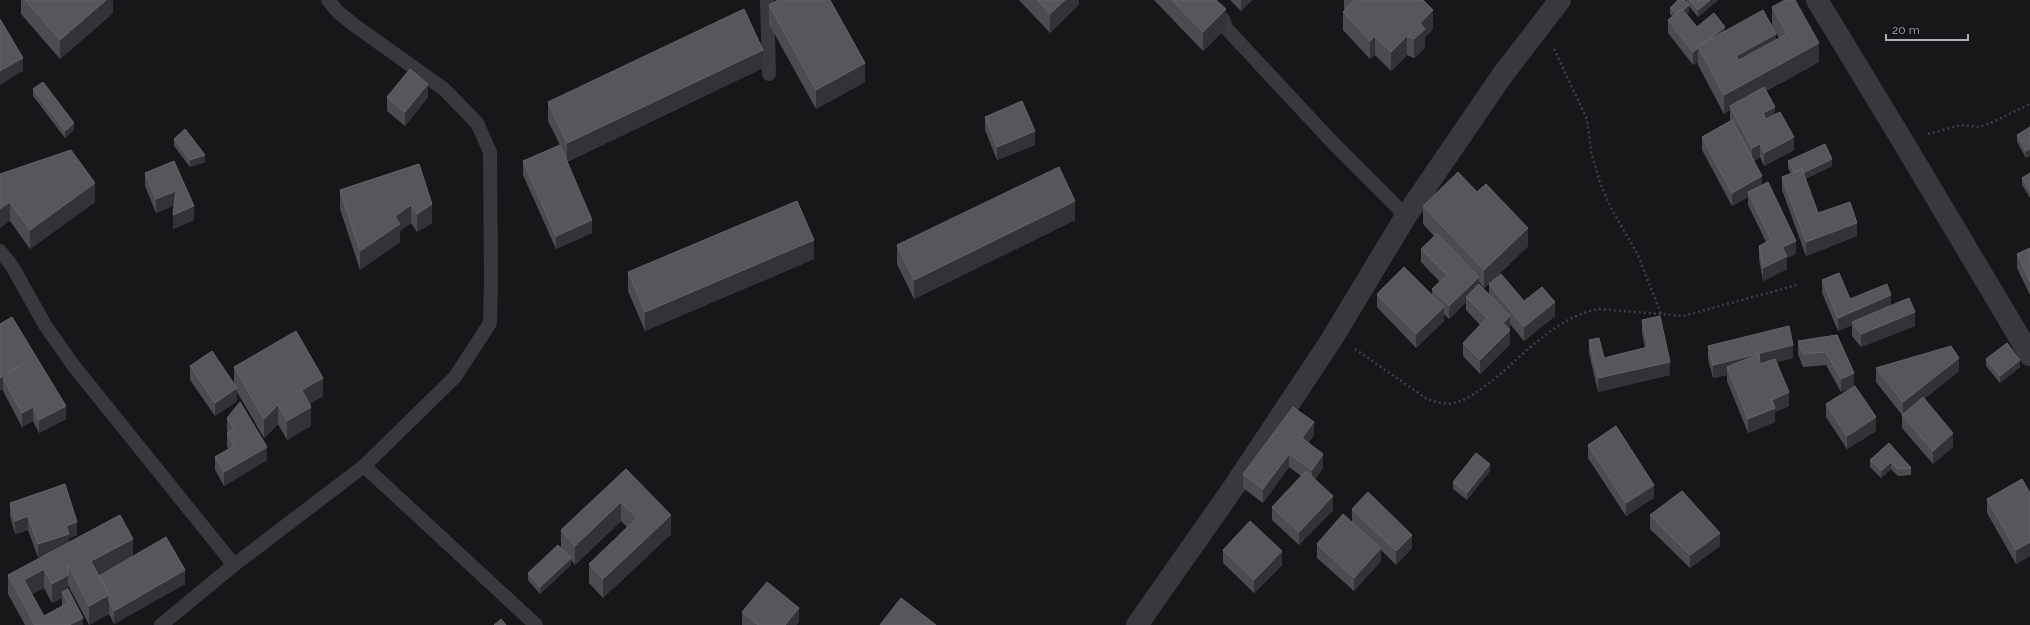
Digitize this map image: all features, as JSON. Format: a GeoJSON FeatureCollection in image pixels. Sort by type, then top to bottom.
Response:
{"type":"FeatureCollection","features":[{"type":"Feature","properties":{"kind":"street"},"geometry":{"type":"LineString","coordinates":[[1137,625],[1231,491],[1330,342],[1406,216],[1501,77],[1560,0]]}},
{"type":"Feature","properties":{"kind":"street"},"geometry":{"type":"LineString","coordinates":[[1817,0],[2030,355]]}},
{"type":"Feature","properties":{"kind":"lane"},"geometry":{"type":"LineString","coordinates":[[161,625],[234,565],[364,466],[455,377],[490,323],[490,152],[477,123],[444,88],[354,25],[338,12],[328,0]]}},
{"type":"Feature","properties":{"kind":"lane"},"geometry":{"type":"LineString","coordinates":[[767,0],[770,74]]}},
{"type":"Feature","properties":{"kind":"lane"},"geometry":{"type":"LineString","coordinates":[[1223,19],[1226,28],[1334,144],[1406,216]]}},
{"type":"Feature","properties":{"kind":"lane"},"geometry":{"type":"LineString","coordinates":[[0,251],[12,266],[45,325],[74,365],[234,565]]}},
{"type":"Feature","properties":{"kind":"lane"},"geometry":{"type":"LineString","coordinates":[[364,466],[536,625]]}},
{"type":"Feature","properties":{"kind":"path"},"geometry":{"type":"LineString","coordinates":[[1542,22],[1587,120],[1591,152],[1600,183],[1611,208],[1638,255],[1661,314]]}},
{"type":"Feature","properties":{"kind":"path"},"geometry":{"type":"LineString","coordinates":[[1902,140],[1961,125],[1979,127],[1994,122],[2030,104]]}},
{"type":"Feature","properties":{"kind":"path"},"geometry":{"type":"LineString","coordinates":[[1330,342],[1355,348],[1427,399],[1437,403],[1452,404],[1471,397],[1500,375],[1541,338],[1569,319],[1588,311],[1599,309],[1683,316],[1797,284]]}},
{"type":"Feature","properties":{"kind":"building"},"geometry":{"type":"Polygon","coordinates":[[[25,0],[106,0],[60,40],[25,0]]]}},
{"type":"Feature","properties":{"kind":"building"},"geometry":{"type":"Polygon","coordinates":[[[778,0],[830,0],[865,63],[816,90],[769,5],[778,0]]]}},
{"type":"Feature","properties":{"kind":"building"},"geometry":{"type":"Polygon","coordinates":[[[1037,0],[1065,0],[1050,14],[1037,0]]]}},
{"type":"Feature","properties":{"kind":"building"},"geometry":{"type":"Polygon","coordinates":[[[1172,0],[1216,0],[1226,9],[1203,32],[1172,0]]]}},
{"type":"Feature","properties":{"kind":"building"},"geometry":{"type":"Polygon","coordinates":[[[1354,0],[1423,0],[1433,10],[1420,23],[1425,29],[1414,39],[1407,36],[1391,52],[1375,36],[1370,41],[1343,12],[1354,0]]]}},
{"type":"Feature","properties":{"kind":"building"},"geometry":{"type":"Polygon","coordinates":[[[1678,0],[1684,0],[1689,5],[1676,13],[1670,8],[1678,0]]]}},
{"type":"Feature","properties":{"kind":"building"},"geometry":{"type":"Polygon","coordinates":[[[1689,0],[1710,0],[1698,10],[1689,0]]]}},
{"type":"Feature","properties":{"kind":"building"},"geometry":{"type":"Polygon","coordinates":[[[1785,0],[1795,0],[1819,43],[1724,95],[1698,46],[1763,10],[1776,34],[1736,56],[1739,60],[1787,34],[1772,7],[1785,0]]]}},
{"type":"Feature","properties":{"kind":"building"},"geometry":{"type":"Polygon","coordinates":[[[744,9],[763,50],[567,143],[548,102],[744,9]]]}},
{"type":"Feature","properties":{"kind":"building"},"geometry":{"type":"Polygon","coordinates":[[[1682,9],[1697,27],[1714,13],[1725,27],[1698,46],[1698,48],[1693,52],[1668,20],[1682,9]]]}},
{"type":"Feature","properties":{"kind":"building"},"geometry":{"type":"Polygon","coordinates":[[[0,19],[23,58],[0,71],[0,19]]]}},
{"type":"Feature","properties":{"kind":"building"},"geometry":{"type":"Polygon","coordinates":[[[410,69],[428,84],[405,112],[387,97],[410,69]]]}},
{"type":"Feature","properties":{"kind":"building"},"geometry":{"type":"Polygon","coordinates":[[[43,82],[74,123],[65,131],[33,89],[43,82]]]}},
{"type":"Feature","properties":{"kind":"building"},"geometry":{"type":"Polygon","coordinates":[[[1764,87],[1775,107],[1763,113],[1766,119],[1780,112],[1794,137],[1764,153],[1760,144],[1752,148],[1730,106],[1764,87]]]}},
{"type":"Feature","properties":{"kind":"building"},"geometry":{"type":"Polygon","coordinates":[[[1022,101],[1035,131],[997,147],[985,117],[1022,101]]]}},
{"type":"Feature","properties":{"kind":"building"},"geometry":{"type":"Polygon","coordinates":[[[1732,120],[1762,176],[1732,193],[1702,137],[1732,120]]]}},
{"type":"Feature","properties":{"kind":"building"},"geometry":{"type":"Polygon","coordinates":[[[2030,127],[2030,149],[2026,151],[2017,135],[2030,127]]]}},
{"type":"Feature","properties":{"kind":"building"},"geometry":{"type":"Polygon","coordinates":[[[185,129],[205,155],[190,160],[174,139],[185,129]]]}},
{"type":"Feature","properties":{"kind":"building"},"geometry":{"type":"Polygon","coordinates":[[[1825,144],[1832,159],[1803,173],[1802,169],[1794,172],[1788,161],[1825,144]]]}},
{"type":"Feature","properties":{"kind":"building"},"geometry":{"type":"Polygon","coordinates":[[[560,145],[592,220],[556,236],[523,161],[560,145]]]}},
{"type":"Feature","properties":{"kind":"building"},"geometry":{"type":"Polygon","coordinates":[[[71,150],[95,183],[30,230],[10,202],[0,209],[0,174],[71,150]]]}},
{"type":"Feature","properties":{"kind":"building"},"geometry":{"type":"Polygon","coordinates":[[[174,161],[194,206],[173,215],[176,191],[156,199],[145,173],[174,161]]]}},
{"type":"Feature","properties":{"kind":"building"},"geometry":{"type":"Polygon","coordinates":[[[419,164],[432,204],[417,214],[411,205],[395,216],[400,224],[360,251],[340,190],[419,164]]]}},
{"type":"Feature","properties":{"kind":"building"},"geometry":{"type":"Polygon","coordinates":[[[1059,167],[1075,201],[914,280],[897,245],[1059,167]]]}},
{"type":"Feature","properties":{"kind":"building"},"geometry":{"type":"Polygon","coordinates":[[[1802,169],[1818,213],[1850,202],[1857,223],[1806,242],[1782,177],[1802,169]]]}},
{"type":"Feature","properties":{"kind":"building"},"geometry":{"type":"Polygon","coordinates":[[[1458,172],[1477,192],[1486,184],[1528,228],[1484,270],[1423,206],[1458,172]]]}},
{"type":"Feature","properties":{"kind":"building"},"geometry":{"type":"Polygon","coordinates":[[[2030,173],[2030,191],[2022,178],[2030,173]]]}},
{"type":"Feature","properties":{"kind":"building"},"geometry":{"type":"Polygon","coordinates":[[[1768,182],[1796,241],[1782,247],[1787,256],[1763,268],[1759,246],[1771,240],[1748,192],[1768,182]]]}},
{"type":"Feature","properties":{"kind":"building"},"geometry":{"type":"Polygon","coordinates":[[[797,201],[814,240],[645,312],[628,272],[797,201]]]}},
{"type":"Feature","properties":{"kind":"building"},"geometry":{"type":"Polygon","coordinates":[[[1437,234],[1479,277],[1449,306],[1432,289],[1447,275],[1421,249],[1437,234]]]}},
{"type":"Feature","properties":{"kind":"building"},"geometry":{"type":"Polygon","coordinates":[[[2030,248],[2030,282],[2017,254],[2030,248]]]}},
{"type":"Feature","properties":{"kind":"building"},"geometry":{"type":"Polygon","coordinates":[[[1404,267],[1444,307],[1416,334],[1377,294],[1404,267]]]}},
{"type":"Feature","properties":{"kind":"building"},"geometry":{"type":"Polygon","coordinates":[[[1839,273],[1850,299],[1887,284],[1891,295],[1838,318],[1822,280],[1839,273]]]}},
{"type":"Feature","properties":{"kind":"building"},"geometry":{"type":"Polygon","coordinates":[[[1501,274],[1524,301],[1542,287],[1555,302],[1524,327],[1489,284],[1501,274]]]}},
{"type":"Feature","properties":{"kind":"building"},"geometry":{"type":"Polygon","coordinates":[[[1479,284],[1510,316],[1503,323],[1510,330],[1480,360],[1463,343],[1487,318],[1466,297],[1479,284]]]}},
{"type":"Feature","properties":{"kind":"building"},"geometry":{"type":"Polygon","coordinates":[[[1909,298],[1915,312],[1861,334],[1852,322],[1909,298]]]}},
{"type":"Feature","properties":{"kind":"building"},"geometry":{"type":"Polygon","coordinates":[[[1660,316],[1670,362],[1598,378],[1589,340],[1599,338],[1604,358],[1648,347],[1642,320],[1660,316]]]}},
{"type":"Feature","properties":{"kind":"building"},"geometry":{"type":"Polygon","coordinates":[[[12,317],[66,406],[39,420],[33,407],[22,413],[3,378],[22,364],[0,378],[0,324],[12,317]]]}},
{"type":"Feature","properties":{"kind":"building"},"geometry":{"type":"Polygon","coordinates":[[[1789,326],[1793,345],[1713,365],[1708,346],[1789,326]]]}},
{"type":"Feature","properties":{"kind":"building"},"geometry":{"type":"Polygon","coordinates":[[[296,331],[323,378],[302,390],[311,407],[287,421],[278,405],[264,419],[234,367],[296,331]]]}},
{"type":"Feature","properties":{"kind":"building"},"geometry":{"type":"Polygon","coordinates":[[[1837,335],[1854,373],[1841,379],[1826,352],[1803,354],[1798,341],[1837,335]]]}},
{"type":"Feature","properties":{"kind":"building"},"geometry":{"type":"Polygon","coordinates":[[[2007,343],[2020,360],[2000,376],[1986,359],[2007,343]]]}},
{"type":"Feature","properties":{"kind":"building"},"geometry":{"type":"Polygon","coordinates":[[[1951,346],[1959,358],[1903,402],[1876,368],[1951,346]]]}},
{"type":"Feature","properties":{"kind":"building"},"geometry":{"type":"Polygon","coordinates":[[[212,351],[237,388],[215,403],[190,366],[212,351]]]}},
{"type":"Feature","properties":{"kind":"building"},"geometry":{"type":"Polygon","coordinates":[[[1759,354],[1760,364],[1775,359],[1789,392],[1772,400],[1775,408],[1748,419],[1727,367],[1759,354]]]}},
{"type":"Feature","properties":{"kind":"building"},"geometry":{"type":"Polygon","coordinates":[[[1855,386],[1876,417],[1847,436],[1826,404],[1855,386]]]}},
{"type":"Feature","properties":{"kind":"building"},"geometry":{"type":"Polygon","coordinates":[[[1923,397],[1953,433],[1933,451],[1902,415],[1923,397]]]}},
{"type":"Feature","properties":{"kind":"building"},"geometry":{"type":"Polygon","coordinates":[[[240,402],[267,447],[224,472],[215,457],[234,446],[227,433],[234,429],[227,418],[240,402]]]}},
{"type":"Feature","properties":{"kind":"building"},"geometry":{"type":"Polygon","coordinates":[[[1293,407],[1314,422],[1302,438],[1323,454],[1312,470],[1289,454],[1263,489],[1243,474],[1293,407]]]}},
{"type":"Feature","properties":{"kind":"building"},"geometry":{"type":"Polygon","coordinates":[[[1616,426],[1654,485],[1626,503],[1588,445],[1616,426]]]}},
{"type":"Feature","properties":{"kind":"building"},"geometry":{"type":"Polygon","coordinates":[[[1889,443],[1911,468],[1898,469],[1891,462],[1881,471],[1870,460],[1889,443]]]}},
{"type":"Feature","properties":{"kind":"building"},"geometry":{"type":"Polygon","coordinates":[[[1476,453],[1490,464],[1467,493],[1453,482],[1476,453]]]}},
{"type":"Feature","properties":{"kind":"building"},"geometry":{"type":"Polygon","coordinates":[[[626,469],[671,515],[603,579],[589,564],[637,518],[621,502],[575,546],[561,530],[626,469]]]}},
{"type":"Feature","properties":{"kind":"building"},"geometry":{"type":"Polygon","coordinates":[[[1306,471],[1333,496],[1299,532],[1272,507],[1306,471]]]}},
{"type":"Feature","properties":{"kind":"building"},"geometry":{"type":"Polygon","coordinates":[[[2022,479],[2030,493],[2030,542],[2016,550],[1987,499],[2022,479]]]}},
{"type":"Feature","properties":{"kind":"building"},"geometry":{"type":"Polygon","coordinates":[[[65,484],[77,522],[66,526],[69,534],[38,544],[28,516],[15,521],[10,503],[65,484]]]}},
{"type":"Feature","properties":{"kind":"building"},"geometry":{"type":"Polygon","coordinates":[[[1682,491],[1720,533],[1690,555],[1650,515],[1682,491]]]}},
{"type":"Feature","properties":{"kind":"building"},"geometry":{"type":"Polygon","coordinates":[[[1368,492],[1412,535],[1396,551],[1352,509],[1368,492]]]}},
{"type":"Feature","properties":{"kind":"building"},"geometry":{"type":"Polygon","coordinates":[[[1343,514],[1381,548],[1354,578],[1317,544],[1343,514]]]}},
{"type":"Feature","properties":{"kind":"building"},"geometry":{"type":"Polygon","coordinates":[[[120,515],[133,539],[91,561],[109,595],[89,606],[68,565],[68,575],[52,584],[44,569],[24,580],[44,616],[68,603],[62,592],[68,589],[83,618],[69,625],[35,625],[8,575],[120,515]]]}},
{"type":"Feature","properties":{"kind":"building"},"geometry":{"type":"Polygon","coordinates":[[[1250,521],[1282,551],[1254,580],[1223,550],[1250,521]]]}},
{"type":"Feature","properties":{"kind":"building"},"geometry":{"type":"Polygon","coordinates":[[[166,537],[185,570],[114,611],[109,601],[109,595],[99,576],[166,537]]]}},
{"type":"Feature","properties":{"kind":"building"},"geometry":{"type":"Polygon","coordinates":[[[558,545],[571,558],[540,587],[528,573],[558,545]]]}},
{"type":"Feature","properties":{"kind":"building"},"geometry":{"type":"Polygon","coordinates":[[[767,582],[799,608],[785,625],[758,625],[742,612],[767,582]]]}},
{"type":"Feature","properties":{"kind":"building"},"geometry":{"type":"Polygon","coordinates":[[[901,598],[936,625],[880,625],[901,598]]]}},
{"type":"Feature","properties":{"kind":"building"},"geometry":{"type":"Polygon","coordinates":[[[501,619],[506,625],[494,625],[501,619]]]}}]}
